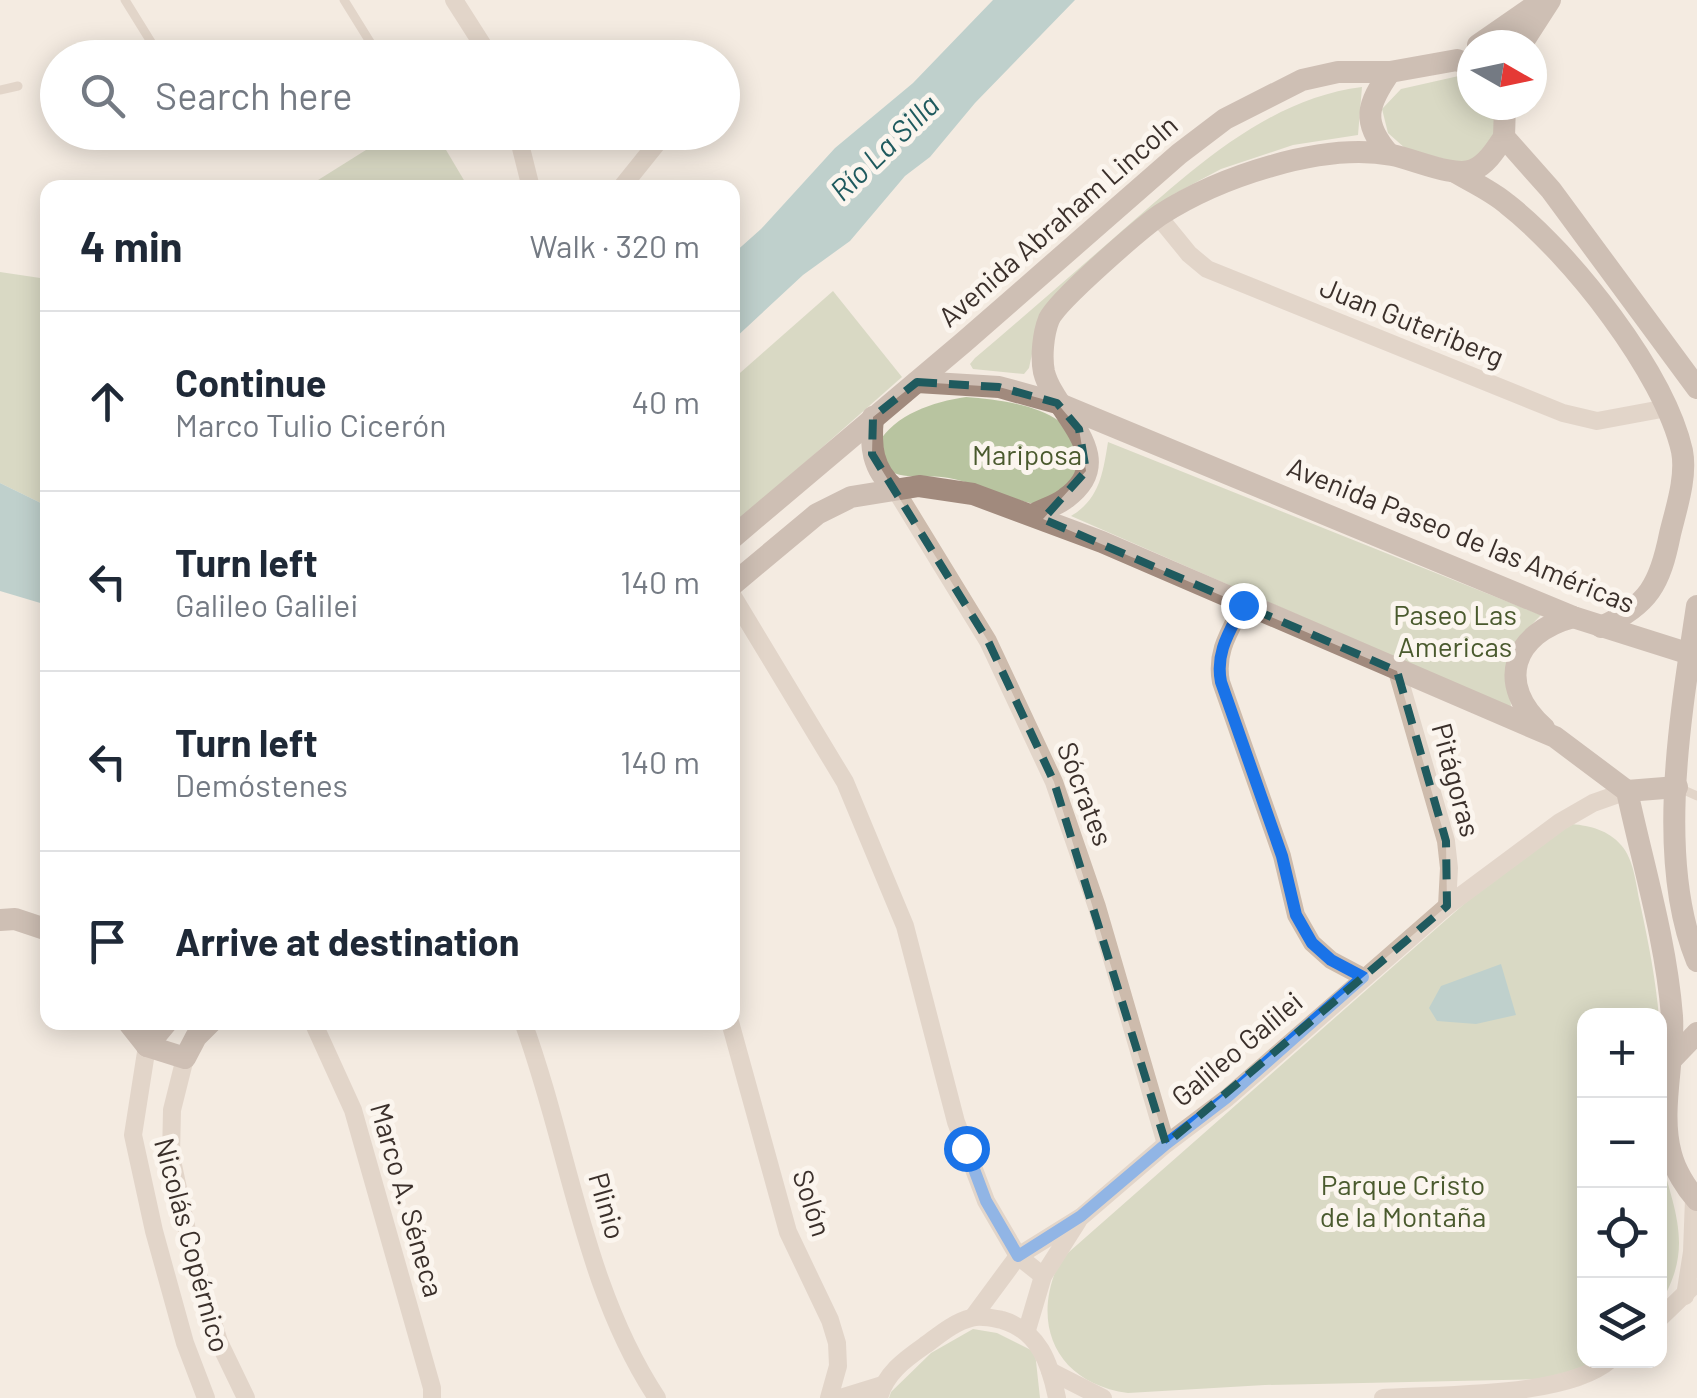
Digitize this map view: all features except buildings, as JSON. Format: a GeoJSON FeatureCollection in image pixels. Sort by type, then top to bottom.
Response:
{"type":"FeatureCollection","features":[{"type":"Feature","properties":{"kind":"street"},"geometry":{"type":"LineString","coordinates":[[454,0],[480,40]]}},
{"type":"Feature","properties":{"kind":"street"},"geometry":{"type":"LineString","coordinates":[[1529,30],[1546,0]]}},
{"type":"Feature","properties":{"kind":"street"},"geometry":{"type":"LineString","coordinates":[[1505,30],[1546,0]]}},
{"type":"Feature","properties":{"kind":"street","name":"Avenida Abraham Lincoln"},"geometry":{"type":"LineString","coordinates":[[740,531],[1179,154],[1225,119],[1302,80],[1338,72],[1390,72],[1457,58]]}},
{"type":"Feature","properties":{"kind":"street"},"geometry":{"type":"LineString","coordinates":[[1389,154],[1377,140],[1370,106],[1390,72]]}},
{"type":"Feature","properties":{"kind":"street"},"geometry":{"type":"LineString","coordinates":[[1455,172],[1472,170],[1484,163],[1504,136],[1505,120]]}},
{"type":"Feature","properties":{"kind":"street"},"geometry":{"type":"LineString","coordinates":[[1504,136],[1551,190],[1697,388]]}},
{"type":"Feature","properties":{"kind":"street"},"geometry":{"type":"LineString","coordinates":[[521,150],[528,180]]}},
{"type":"Feature","properties":{"kind":"street"},"geometry":{"type":"LineString","coordinates":[[627,180],[652,150]]}},
{"type":"Feature","properties":{"kind":"street"},"geometry":{"type":"LineString","coordinates":[[1033,515],[1067,498],[1086,472],[1087,456],[1079,429],[1057,403],[1044,370],[1043,341],[1049,319],[1062,302],[1158,216],[1226,180],[1291,161],[1356,153],[1389,154],[1455,172],[1504,201],[1528,221],[1597,298],[1652,376],[1668,408],[1683,454],[1682,482],[1664,564],[1647,596],[1634,609],[1601,626]]}},
{"type":"Feature","properties":{"kind":"street","name":"Juan Guteriberg"},"geometry":{"type":"LineString","coordinates":[[1158,216],[1188,254],[1207,268],[1564,413],[1597,421],[1668,408]]}},
{"type":"Feature","properties":{"kind":"street","name":"Avenida Paseo de las Américas"},"geometry":{"type":"LineString","coordinates":[[917,382],[999,387],[1057,403],[1573,617],[1690,654]]}},
{"type":"Feature","properties":{"kind":"street"},"geometry":{"type":"LineString","coordinates":[[873,418],[872,454],[885,480],[895,489]]}},
{"type":"Feature","properties":{"kind":"street"},"geometry":{"type":"LineString","coordinates":[[740,578],[817,514],[851,497],[895,489],[947,488],[1102,542],[1555,737]]}},
{"type":"Feature","properties":{"kind":"street","name":"Sócrates"},"geometry":{"type":"LineString","coordinates":[[895,489],[988,640],[1054,782],[1097,907],[1166,1144]]}},
{"type":"Feature","properties":{"kind":"street"},"geometry":{"type":"LineString","coordinates":[[1243,605],[1220,651],[1218,666],[1282,856],[1296,915],[1312,943],[1331,960],[1363,977]]}},
{"type":"Feature","properties":{"kind":"street"},"geometry":{"type":"LineString","coordinates":[[1697,606],[1690,654],[1687,792],[1674,857],[1689,941],[1697,961]]}},
{"type":"Feature","properties":{"kind":"street"},"geometry":{"type":"LineString","coordinates":[[740,609],[844,782],[905,926],[956,1122],[986,1201],[1018,1256],[1044,1276]]}},
{"type":"Feature","properties":{"kind":"street"},"geometry":{"type":"LineString","coordinates":[[1573,617],[1536,632],[1521,649],[1516,671],[1518,692],[1526,708],[1555,737],[1627,791],[1659,930],[1672,1018],[1667,1128],[1670,1152],[1696,1199],[1691,1289],[1667,1311]]}},
{"type":"Feature","properties":{"kind":"street","name":"Pitágoras"},"geometry":{"type":"LineString","coordinates":[[1397,671],[1446,841],[1447,906]]}},
{"type":"Feature","properties":{"kind":"street"},"geometry":{"type":"LineString","coordinates":[[1627,791],[1687,792]]}},
{"type":"Feature","properties":{"kind":"street","name":"Galileo Galilei"},"geometry":{"type":"LineString","coordinates":[[973,1317],[1018,1256],[1081,1216],[1226,1098],[1447,906],[1560,822],[1593,803],[1627,791]]}},
{"type":"Feature","properties":{"kind":"street"},"geometry":{"type":"LineString","coordinates":[[0,920],[15,919],[40,927]]}},
{"type":"Feature","properties":{"kind":"street"},"geometry":{"type":"LineString","coordinates":[[134,1030],[147,1046],[185,1058],[203,1030]]}},
{"type":"Feature","properties":{"kind":"street"},"geometry":{"type":"LineString","coordinates":[[147,1046],[160,1030]]}},
{"type":"Feature","properties":{"kind":"street","name":"Marco A. Séneca"},"geometry":{"type":"LineString","coordinates":[[317,1030],[354,1110],[432,1398]]}},
{"type":"Feature","properties":{"kind":"street","name":"Plinio"},"geometry":{"type":"LineString","coordinates":[[526,1030],[586,1238],[632,1361],[657,1398]]}},
{"type":"Feature","properties":{"kind":"street","name":"Solón"},"geometry":{"type":"LineString","coordinates":[[732,1030],[788,1232],[837,1343],[838,1366],[829,1398]]}},
{"type":"Feature","properties":{"kind":"street"},"geometry":{"type":"LineString","coordinates":[[1672,1059],[1697,1033]]}},
{"type":"Feature","properties":{"kind":"street","name":"Nicolás Copérnico"},"geometry":{"type":"LineString","coordinates":[[147,1046],[133,1135],[180,1325],[206,1398]]}},
{"type":"Feature","properties":{"kind":"street","name":"Nicolás Copérnico"},"geometry":{"type":"LineString","coordinates":[[185,1058],[172,1110],[172,1156],[219,1342],[246,1398]]}},
{"type":"Feature","properties":{"kind":"street","name":"Galileo Galilei"},"geometry":{"type":"LineString","coordinates":[[1028,1330],[1044,1276],[1081,1216]]}},
{"type":"Feature","properties":{"kind":"street"},"geometry":{"type":"LineString","coordinates":[[840,1398],[880,1392],[900,1363],[953,1326],[973,1317],[992,1318],[1028,1330],[1041,1349],[1057,1398]]}},
{"type":"Feature","properties":{"kind":"street"},"geometry":{"type":"LineString","coordinates":[[1383,1398],[1552,1387],[1601,1368]]}},
{"type":"Feature","properties":{"kind":"street"},"geometry":{"type":"LineString","coordinates":[[1050,1371],[1102,1398]]}},
{"type":"Feature","properties":{"kind":"lane"},"geometry":{"type":"LineString","coordinates":[[125,0],[150,40]]}},
{"type":"Feature","properties":{"kind":"lane"},"geometry":{"type":"LineString","coordinates":[[344,0],[369,40]]}},
{"type":"Feature","properties":{"kind":"lane"},"geometry":{"type":"LineString","coordinates":[[0,90],[18,86]]}},
{"type":"Feature","properties":{"kind":"highlighted area"},"geometry":{"type":"Polygon","coordinates":[[[917,382],[999,387],[1057,403],[1079,429],[1086,471],[1043,519],[1397,671],[1446,841],[1447,906],[1166,1144],[1054,782],[988,641],[872,454],[873,417],[917,382]]]}},
{"type":"Feature","properties":{"kind":"green space"},"geometry":{"type":"Polygon","coordinates":[[[1457,76],[1457,120],[1498,120],[1499,135],[1475,167],[1406,149],[1388,133],[1382,109],[1401,89],[1457,76]]]}},
{"type":"Feature","properties":{"kind":"green space"},"geometry":{"type":"Polygon","coordinates":[[[1362,87],[1358,135],[1293,145],[1221,169],[1174,194],[1039,321],[1029,368],[1024,374],[973,369],[970,364],[975,358],[1170,189],[1229,143],[1292,107],[1326,94],[1362,87]]]}},
{"type":"Feature","properties":{"kind":"green space"},"geometry":{"type":"Polygon","coordinates":[[[366,150],[446,150],[464,180],[318,180],[366,150]]]}},
{"type":"Feature","properties":{"kind":"green space"},"geometry":{"type":"Polygon","coordinates":[[[0,272],[40,278],[40,503],[0,483],[0,272]]]}},
{"type":"Feature","properties":{"kind":"green space"},"geometry":{"type":"Polygon","coordinates":[[[833,291],[902,377],[740,520],[740,373],[833,291]]]}},
{"type":"Feature","properties":{"kind":"green space","name":"Mariposa"},"geometry":{"type":"Polygon","coordinates":[[[966,397],[1031,408],[1066,427],[1076,443],[1078,463],[1070,488],[1034,504],[949,478],[910,476],[887,470],[878,444],[894,425],[928,406],[966,397]]]}},
{"type":"Feature","properties":{"kind":"green space","name":"Paseo Las Americas"},"geometry":{"type":"Polygon","coordinates":[[[1108,442],[1541,615],[1516,647],[1510,679],[1511,708],[1071,516],[1094,493],[1108,442]]]}},
{"type":"Feature","properties":{"kind":"green space","name":"Parque Cristo de la Montaña"},"geometry":{"type":"Polygon","coordinates":[[[1572,824],[1605,832],[1621,845],[1636,880],[1658,1008],[1577,1008],[1577,1368],[1581,1368],[1549,1379],[1265,1385],[1128,1393],[1082,1377],[1055,1346],[1049,1326],[1052,1282],[1061,1259],[1531,845],[1572,824]]]}},
{"type":"Feature","properties":{"kind":"green space"},"geometry":{"type":"Polygon","coordinates":[[[1667,1180],[1676,1213],[1679,1248],[1667,1290],[1667,1180]]]}},
{"type":"Feature","properties":{"kind":"green space"},"geometry":{"type":"Polygon","coordinates":[[[973,1329],[997,1333],[1035,1352],[1040,1398],[889,1398],[931,1353],[973,1329]]]}},
{"type":"Feature","properties":{"kind":"water","name":"Río La Silla"},"geometry":{"type":"Polygon","coordinates":[[[993,0],[1075,0],[975,103],[930,157],[905,176],[850,241],[803,275],[740,334],[740,248],[835,148],[913,83],[993,0]]]}},
{"type":"Feature","properties":{"kind":"water"},"geometry":{"type":"Polygon","coordinates":[[[0,483],[40,503],[40,603],[0,591],[0,483]]]}},
{"type":"Feature","properties":{"kind":"water"},"geometry":{"type":"Polygon","coordinates":[[[1501,964],[1516,1015],[1476,1024],[1437,1021],[1429,1008],[1441,986],[1501,964]]]}},
{"type":"Feature","properties":{"kind":"route"},"geometry":{"type":"LineString","coordinates":[[966,1148],[986,1201],[1018,1256],[1081,1216],[1226,1098],[1363,977],[1331,960],[1312,943],[1296,915],[1282,856],[1218,666],[1220,651],[1243,605]]}}]}
